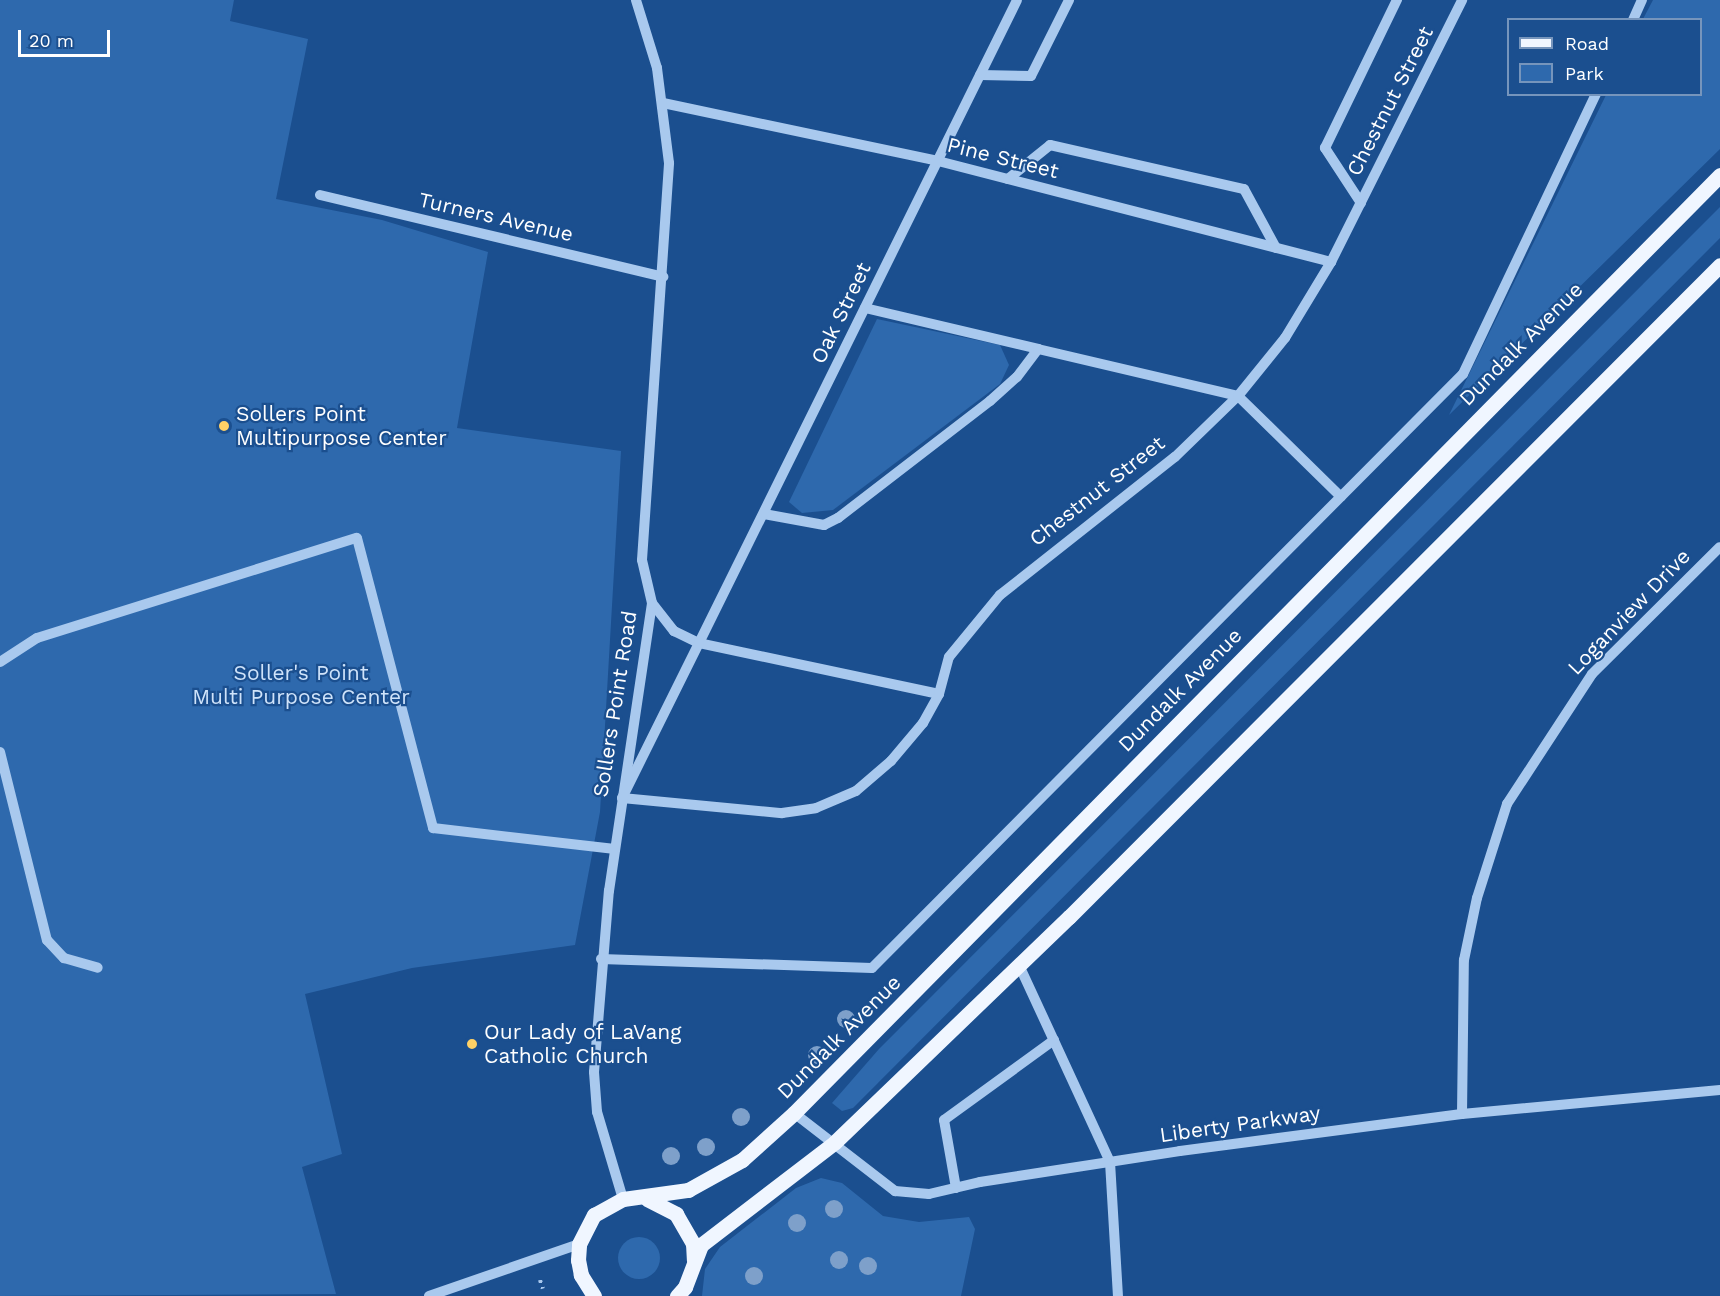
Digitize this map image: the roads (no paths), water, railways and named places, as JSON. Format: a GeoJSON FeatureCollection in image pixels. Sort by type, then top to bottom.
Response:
{"type":"FeatureCollection","features":[{"type":"Feature","properties":{"kind":"main road","name":"Dundalk Avenue"},"geometry":{"type":"LineString","coordinates":[[594,1296],[580,1275],[579,1244],[594,1215],[623,1199],[646,1199],[688,1190],[742,1160],[794,1113],[1720,175]]}},
{"type":"Feature","properties":{"kind":"main road"},"geometry":{"type":"LineString","coordinates":[[682,1293],[701,1245],[835,1142],[1019,965],[1720,265]]}},
{"type":"Feature","properties":{"kind":"main road","name":"Dundalk Avenue"},"geometry":{"type":"LineString","coordinates":[[646,1199],[676,1214],[690,1235],[694,1260]]}},
{"type":"Feature","properties":{"kind":"street","name":"Sollers Point Road"},"geometry":{"type":"LineString","coordinates":[[623,1199],[607,1152],[596,1102],[594,1072],[601,959],[622,798],[652,603],[642,560],[669,163],[663,102],[649,35],[636,0]]}},
{"type":"Feature","properties":{"kind":"street","name":"Oak Street"},"geometry":{"type":"LineString","coordinates":[[622,798],[1017,0]]}},
{"type":"Feature","properties":{"kind":"street"},"geometry":{"type":"LineString","coordinates":[[980,75],[1031,76],[1069,0]]}},
{"type":"Feature","properties":{"kind":"street"},"geometry":{"type":"LineString","coordinates":[[1361,203],[1325,148],[1397,0]]}},
{"type":"Feature","properties":{"kind":"street","name":"Chestnut Street"},"geometry":{"type":"LineString","coordinates":[[622,798],[782,813],[816,808],[856,791],[885,767],[923,723],[939,694],[949,657],[1000,595],[1175,457],[1238,396],[1286,338],[1331,262],[1462,0]]}},
{"type":"Feature","properties":{"kind":"street"},"geometry":{"type":"LineString","coordinates":[[1634,18],[1642,0]]}},
{"type":"Feature","properties":{"kind":"street"},"geometry":{"type":"LineString","coordinates":[[601,959],[872,968],[1463,374],[1595,96]]}},
{"type":"Feature","properties":{"kind":"street","name":"Pine Street"},"geometry":{"type":"LineString","coordinates":[[663,102],[938,161],[1331,262]]}},
{"type":"Feature","properties":{"kind":"street"},"geometry":{"type":"LineString","coordinates":[[1008,179],[1050,145],[1244,189],[1276,248]]}},
{"type":"Feature","properties":{"kind":"street","name":"Turners Avenue"},"geometry":{"type":"LineString","coordinates":[[320,195],[663,277]]}},
{"type":"Feature","properties":{"kind":"street"},"geometry":{"type":"LineString","coordinates":[[866,308],[1238,396],[1341,497]]}},
{"type":"Feature","properties":{"kind":"street"},"geometry":{"type":"LineString","coordinates":[[764,514],[824,525],[838,518],[990,401],[1017,377],[1038,349]]}},
{"type":"Feature","properties":{"kind":"street"},"geometry":{"type":"LineString","coordinates":[[0,662],[37,638],[357,538],[433,828],[615,849]]}},
{"type":"Feature","properties":{"kind":"street","name":"Loganview Drive"},"geometry":{"type":"LineString","coordinates":[[1462,1114],[1464,960],[1477,898],[1507,804],[1592,674],[1720,547]]}},
{"type":"Feature","properties":{"kind":"street"},"geometry":{"type":"LineString","coordinates":[[652,603],[674,631],[699,643],[939,694]]}},
{"type":"Feature","properties":{"kind":"street"},"geometry":{"type":"LineString","coordinates":[[0,752],[47,940],[64,958],[98,968]]}},
{"type":"Feature","properties":{"kind":"street"},"geometry":{"type":"LineString","coordinates":[[1019,965],[1110,1162],[1119,1296]]}},
{"type":"Feature","properties":{"kind":"street"},"geometry":{"type":"LineString","coordinates":[[956,1188],[944,1120],[1054,1040]]}},
{"type":"Feature","properties":{"kind":"street","name":"Liberty Parkway"},"geometry":{"type":"LineString","coordinates":[[794,1113],[835,1142],[863,1170],[895,1191],[929,1194],[1110,1162],[1462,1114],[1720,1090]]}},
{"type":"Feature","properties":{"kind":"street"},"geometry":{"type":"LineString","coordinates":[[429,1296],[579,1244]]}},
{"type":"Feature","properties":{"kind":"place","name":"Sollers Point Multipurpose Center"},"geometry":{"type":"Point","coordinates":[224,426]}},
{"type":"Feature","properties":{"kind":"place","name":"Our Lady of LaVang Catholic Church"},"geometry":{"type":"Point","coordinates":[472,1044]}},
{"type":"Feature","properties":{"kind":"park label","name":"Soller's Point Multi Purpose Center"},"geometry":{"type":"Point","coordinates":[301,685]}}]}
